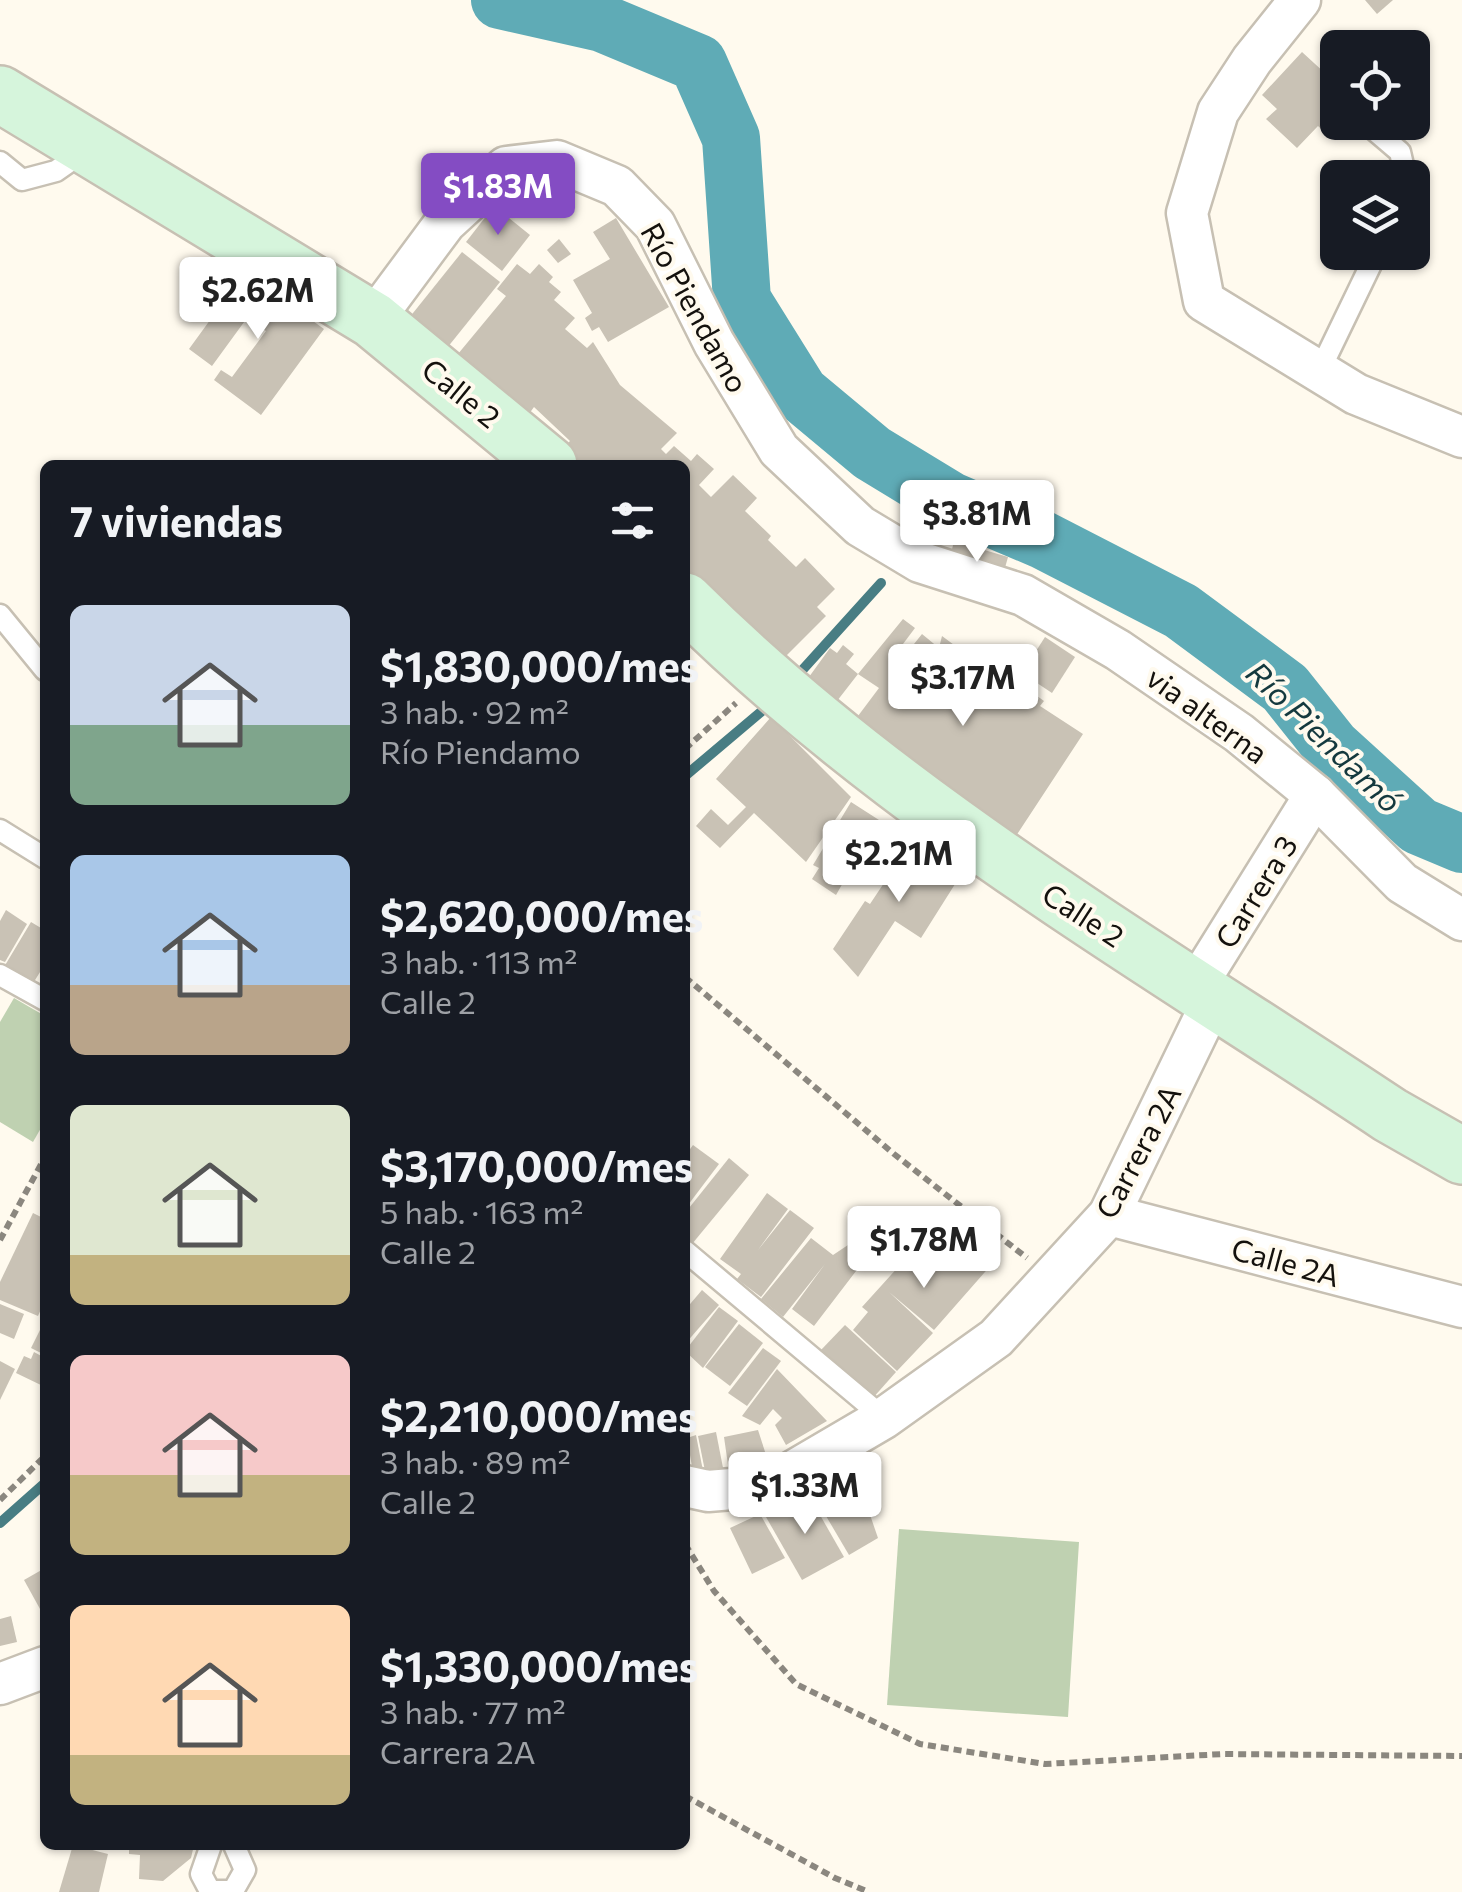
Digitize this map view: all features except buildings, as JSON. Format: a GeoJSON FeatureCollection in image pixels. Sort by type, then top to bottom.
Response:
{"type":"FeatureCollection","features":[{"type":"Feature","properties":{"kind":"street"},"geometry":{"type":"LineString","coordinates":[[1300,0],[1252,60],[1218,112],[1187,213],[1204,301],[1356,394],[1462,437]]}},
{"type":"Feature","properties":{"kind":"street","name":"Calle 2"},"geometry":{"type":"LineString","coordinates":[[0,94],[374,320],[543,460]]}},
{"type":"Feature","properties":{"kind":"street","name":"Río Piendamo"},"geometry":{"type":"LineString","coordinates":[[374,320],[445,222],[506,167],[557,160],[617,186],[656,226],[714,344],[778,450],[860,526],[920,562]]}},
{"type":"Feature","properties":{"kind":"street","name":"via alterna"},"geometry":{"type":"LineString","coordinates":[[920,562],[1024,595],[1118,650],[1239,733],[1315,795],[1402,883],[1462,920]]}},
{"type":"Feature","properties":{"kind":"street","name":"Calle 2"},"geometry":{"type":"LineString","coordinates":[[690,606],[766,676],[945,824],[1390,1115],[1462,1156]]}},
{"type":"Feature","properties":{"kind":"street","name":"Carrera 3"},"geometry":{"type":"LineString","coordinates":[[1205,992],[1315,795]]}},
{"type":"Feature","properties":{"kind":"street","name":"Carrera 2A"},"geometry":{"type":"LineString","coordinates":[[690,1487],[708,1491],[768,1486],[884,1418],[996,1338],[1109,1216],[1205,992]]}},
{"type":"Feature","properties":{"kind":"street","name":"Calle 2A"},"geometry":{"type":"LineString","coordinates":[[1109,1216],[1462,1307]]}},
{"type":"Feature","properties":{"kind":"street"},"geometry":{"type":"LineString","coordinates":[[0,1684],[40,1669]]}},
{"type":"Feature","properties":{"kind":"lane"},"geometry":{"type":"LineString","coordinates":[[1386,140],[1400,152],[1402,160]]}},
{"type":"Feature","properties":{"kind":"lane"},"geometry":{"type":"LineString","coordinates":[[0,162],[22,180],[56,171],[91,146]]}},
{"type":"Feature","properties":{"kind":"lane"},"geometry":{"type":"LineString","coordinates":[[1319,372],[1367,270]]}},
{"type":"Feature","properties":{"kind":"lane"},"geometry":{"type":"LineString","coordinates":[[0,615],[40,664]]}},
{"type":"Feature","properties":{"kind":"lane"},"geometry":{"type":"LineString","coordinates":[[0,830],[40,855]]}},
{"type":"Feature","properties":{"kind":"lane"},"geometry":{"type":"LineString","coordinates":[[0,975],[40,997]]}},
{"type":"Feature","properties":{"kind":"lane"},"geometry":{"type":"LineString","coordinates":[[690,1255],[884,1418]]}},
{"type":"Feature","properties":{"kind":"lane"},"geometry":{"type":"LineString","coordinates":[[208,1850],[201,1874],[210,1891],[233,1891],[246,1870],[236,1850]]}},
{"type":"Feature","properties":{"kind":"path"},"geometry":{"type":"LineString","coordinates":[[690,744],[766,676]]}},
{"type":"Feature","properties":{"kind":"path"},"geometry":{"type":"LineString","coordinates":[[690,981],[894,1154],[1052,1278]]}},
{"type":"Feature","properties":{"kind":"path"},"geometry":{"type":"LineString","coordinates":[[0,1240],[40,1166]]}},
{"type":"Feature","properties":{"kind":"path"},"geometry":{"type":"LineString","coordinates":[[0,1500],[40,1461]]}},
{"type":"Feature","properties":{"kind":"path"},"geometry":{"type":"LineString","coordinates":[[690,1552],[714,1591],[796,1684],[920,1744],[1045,1764],[1223,1754],[1462,1756]]}},
{"type":"Feature","properties":{"kind":"path"},"geometry":{"type":"LineString","coordinates":[[690,1799],[835,1878],[870,1892]]}},
{"type":"Feature","properties":{"kind":"green space"},"geometry":{"type":"Polygon","coordinates":[[[14,998],[40,1013],[40,1130],[33,1142],[0,1122],[0,1022],[14,998]]]}},
{"type":"Feature","properties":{"kind":"green space"},"geometry":{"type":"Polygon","coordinates":[[[899,1529],[1079,1542],[1068,1717],[887,1705],[899,1529]]]}},
{"type":"Feature","properties":{"kind":"waterway","name":"Río Piendamó"},"geometry":{"type":"LineString","coordinates":[[500,0],[602,23],[698,63],[731,138],[742,300],[800,393],[872,453],[951,501],[1043,540],[1181,611],[1285,688],[1332,747],[1419,826],[1462,844]]}},
{"type":"Feature","properties":{"kind":"waterway"},"geometry":{"type":"LineString","coordinates":[[915,543],[951,501]]}},
{"type":"Feature","properties":{"kind":"waterway"},"geometry":{"type":"LineString","coordinates":[[796,677],[881,583]]}},
{"type":"Feature","properties":{"kind":"waterway"},"geometry":{"type":"LineString","coordinates":[[690,772],[762,711]]}},
{"type":"Feature","properties":{"kind":"waterway"},"geometry":{"type":"LineString","coordinates":[[0,1523],[40,1487]]}}]}
